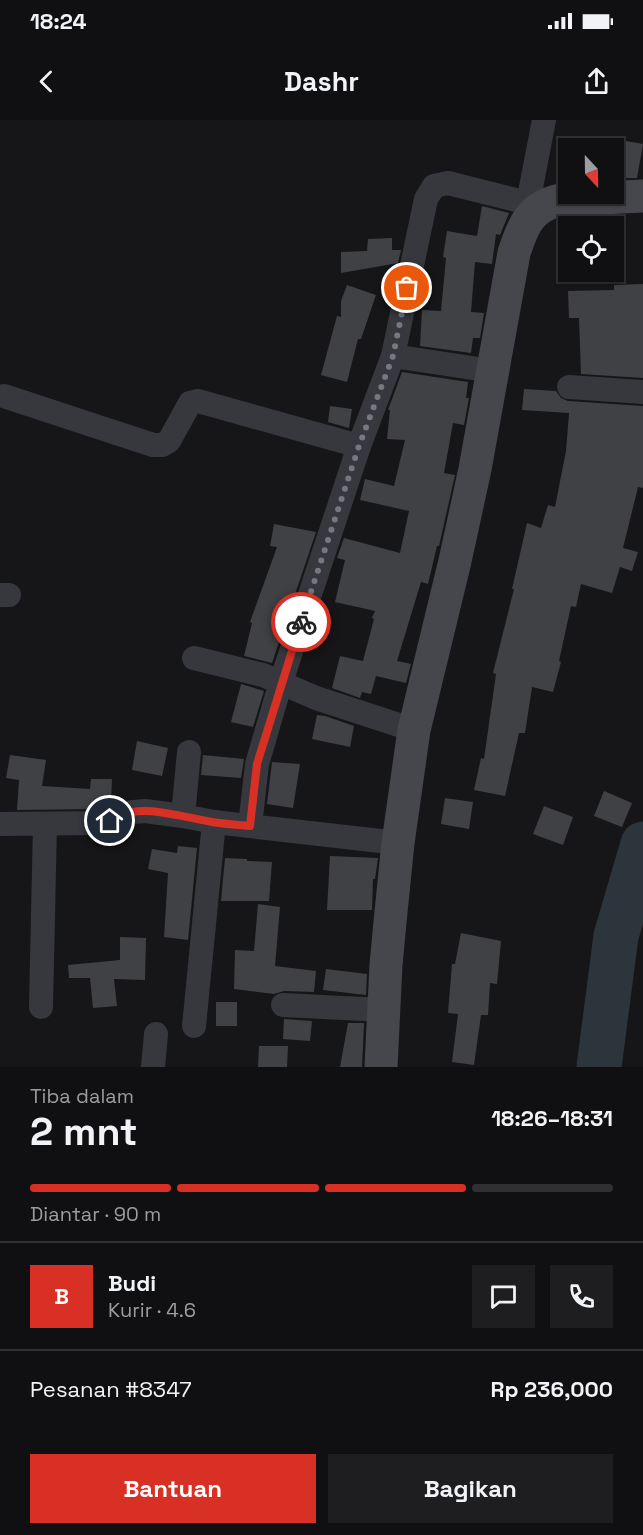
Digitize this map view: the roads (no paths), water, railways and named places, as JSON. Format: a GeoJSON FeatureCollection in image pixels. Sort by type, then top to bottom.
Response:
{"type":"FeatureCollection","features":[{"type":"Feature","properties":{"kind":"street"},"geometry":{"type":"LineString","coordinates":[[381,1067],[386,965],[398,843],[414,730],[475,468],[510,269],[521,233],[533,206],[544,120]]}},
{"type":"Feature","properties":{"kind":"street"},"geometry":{"type":"LineString","coordinates":[[250,826],[257,764],[281,682],[359,446],[393,356],[426,199],[434,186],[448,183],[533,206],[560,200],[643,196]]}},
{"type":"Feature","properties":{"kind":"street"},"geometry":{"type":"LineString","coordinates":[[393,356],[492,371]]}},
{"type":"Feature","properties":{"kind":"street"},"geometry":{"type":"LineString","coordinates":[[569,387],[643,392]]}},
{"type":"Feature","properties":{"kind":"street"},"geometry":{"type":"LineString","coordinates":[[4,396],[153,445],[162,445],[169,441],[190,403],[198,401],[359,446]]}},
{"type":"Feature","properties":{"kind":"street"},"geometry":{"type":"LineString","coordinates":[[194,658],[263,675],[316,698],[414,730]]}},
{"type":"Feature","properties":{"kind":"street"},"geometry":{"type":"LineString","coordinates":[[183,816],[189,752]]}},
{"type":"Feature","properties":{"kind":"street"},"geometry":{"type":"LineString","coordinates":[[0,824],[97,823],[110,821],[133,812],[145,811],[214,822],[398,843]]}},
{"type":"Feature","properties":{"kind":"street"},"geometry":{"type":"LineString","coordinates":[[194,1026],[214,822]]}},
{"type":"Feature","properties":{"kind":"street"},"geometry":{"type":"LineString","coordinates":[[41,1006],[45,824]]}},
{"type":"Feature","properties":{"kind":"street"},"geometry":{"type":"LineString","coordinates":[[283,1005],[384,1010]]}},
{"type":"Feature","properties":{"kind":"street"},"geometry":{"type":"LineString","coordinates":[[153,1067],[156,1034]]}},
{"type":"Feature","properties":{"kind":"waterway"},"geometry":{"type":"LineString","coordinates":[[599,1067],[616,936],[643,844]]}}]}
